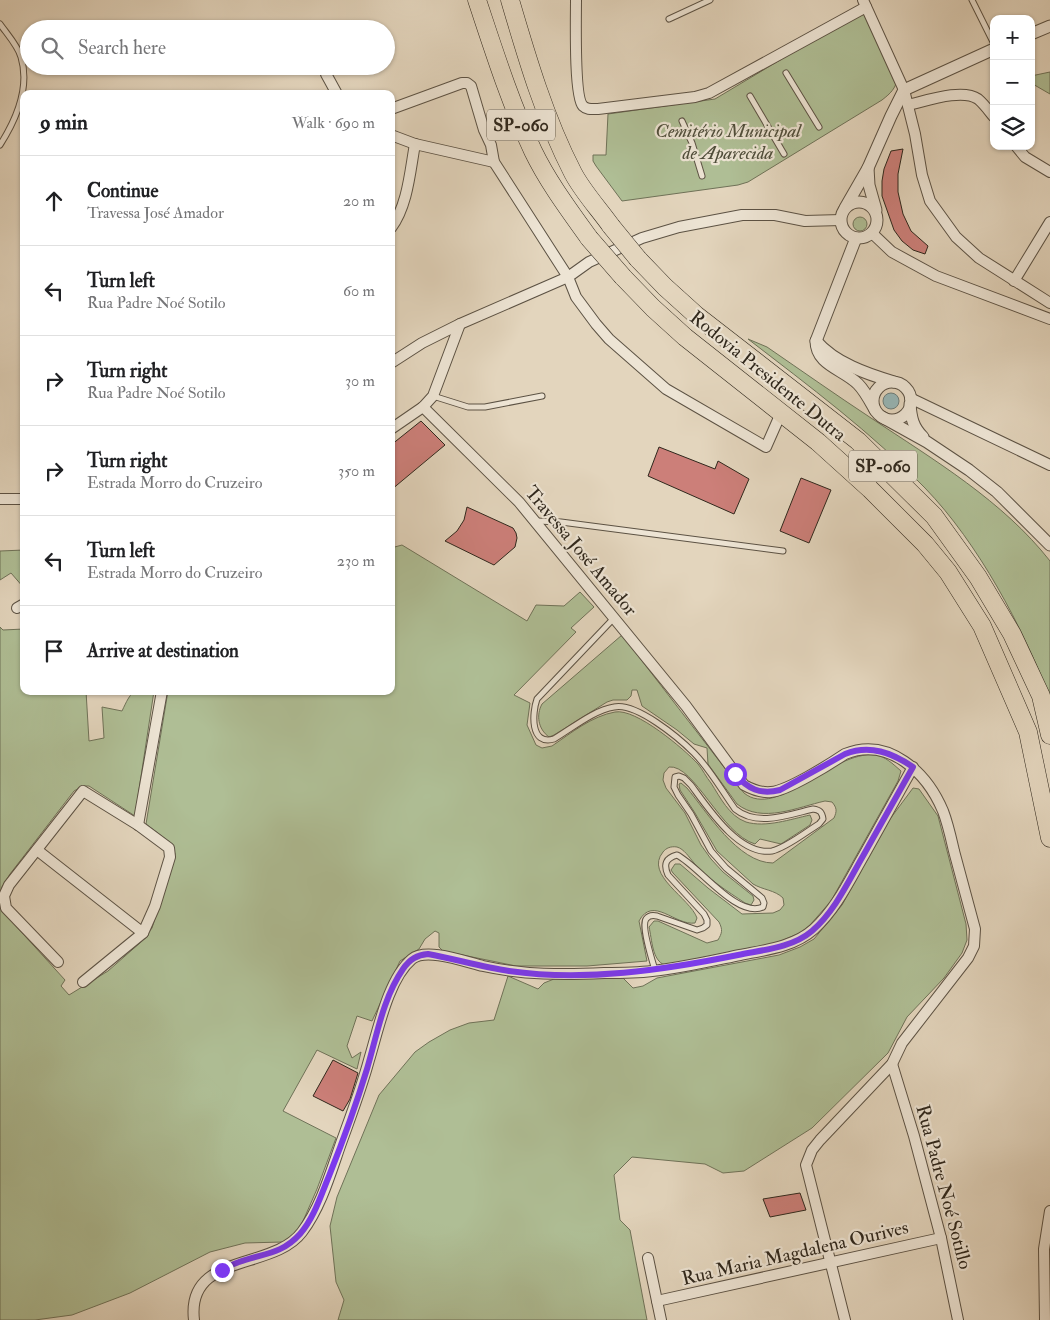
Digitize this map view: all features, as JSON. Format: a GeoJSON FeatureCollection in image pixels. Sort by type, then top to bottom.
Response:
{"type":"FeatureCollection","features":[{"type":"Feature","properties":{"kind":"highway","name":"Rodovia Presidente Dutra"},"geometry":{"type":"LineString","coordinates":[[477,0],[499,66],[534,152],[553,186],[589,238],[622,277],[653,308],[685,337],[818,442],[870,489],[925,544],[948,572],[982,626],[1028,732],[1050,838]]}},
{"type":"Feature","properties":{"kind":"highway","name":"Rodovia Presidente Dutra"},"geometry":{"type":"LineString","coordinates":[[510,0],[524,48],[556,135],[574,174],[611,226],[638,259],[696,315],[858,441],[934,516],[978,577],[1012,634],[1041,696],[1050,735]]}},
{"type":"Feature","properties":{"kind":"street"},"geometry":{"type":"LineString","coordinates":[[576,0],[577,86],[579,100],[582,106],[587,109],[709,93],[865,3],[904,90],[915,134],[922,175],[930,201],[956,237],[979,258],[1050,303]]}},
{"type":"Feature","properties":{"kind":"street"},"geometry":{"type":"LineString","coordinates":[[1035,32],[1050,26]]}},
{"type":"Feature","properties":{"kind":"street"},"geometry":{"type":"LineString","coordinates":[[868,168],[871,198],[878,224],[872,233],[864,238],[856,238],[845,232],[841,220],[868,168],[904,90],[990,51]]}},
{"type":"Feature","properties":{"kind":"street"},"geometry":{"type":"LineString","coordinates":[[327,75],[335,90]]}},
{"type":"Feature","properties":{"kind":"street"},"geometry":{"type":"LineString","coordinates":[[395,107],[462,83],[471,86],[484,130],[491,145],[494,162],[568,277],[576,297],[609,338],[666,389],[766,446],[781,414]]}},
{"type":"Feature","properties":{"kind":"street"},"geometry":{"type":"LineString","coordinates":[[908,105],[947,96],[968,95],[976,98],[990,113]]}},
{"type":"Feature","properties":{"kind":"street"},"geometry":{"type":"LineString","coordinates":[[395,136],[415,144],[494,162]]}},
{"type":"Feature","properties":{"kind":"street"},"geometry":{"type":"LineString","coordinates":[[395,223],[403,205],[415,144]]}},
{"type":"Feature","properties":{"kind":"street"},"geometry":{"type":"LineString","coordinates":[[1019,150],[1025,157],[1050,172]]}},
{"type":"Feature","properties":{"kind":"street"},"geometry":{"type":"LineString","coordinates":[[846,208],[853,203],[865,202],[876,212]]}},
{"type":"Feature","properties":{"kind":"street"},"geometry":{"type":"LineString","coordinates":[[395,360],[422,343],[460,324],[568,277],[595,259],[642,238],[679,227],[742,216],[770,214],[805,221],[841,220]]}},
{"type":"Feature","properties":{"kind":"street"},"geometry":{"type":"LineString","coordinates":[[1014,281],[1050,222]]}},
{"type":"Feature","properties":{"kind":"street"},"geometry":{"type":"LineString","coordinates":[[872,233],[892,252],[936,276],[1050,319]]}},
{"type":"Feature","properties":{"kind":"street"},"geometry":{"type":"LineString","coordinates":[[856,238],[816,341],[816,347],[824,360],[858,384],[879,414],[970,470],[998,492],[1050,545]]}},
{"type":"Feature","properties":{"kind":"street"},"geometry":{"type":"LineString","coordinates":[[395,427],[423,407],[433,396],[460,324]]}},
{"type":"Feature","properties":{"kind":"street"},"geometry":{"type":"LineString","coordinates":[[816,341],[823,349],[843,361],[876,377],[902,385],[908,391],[914,426],[927,442]]}},
{"type":"Feature","properties":{"kind":"street"},"geometry":{"type":"LineString","coordinates":[[896,382],[884,384],[875,392],[873,404],[879,414],[890,419],[897,419],[908,410],[910,400]]}},
{"type":"Feature","properties":{"kind":"street"},"geometry":{"type":"LineString","coordinates":[[910,400],[1050,465]]}},
{"type":"Feature","properties":{"kind":"street","name":"Travessa José Amador"},"geometry":{"type":"LineString","coordinates":[[423,407],[519,502],[686,706],[735,774],[752,790],[762,792],[780,790],[856,750],[866,749],[889,753],[913,767]]}},
{"type":"Feature","properties":{"kind":"street"},"geometry":{"type":"LineString","coordinates":[[0,499],[20,499]]}},
{"type":"Feature","properties":{"kind":"street"},"geometry":{"type":"LineString","coordinates":[[138,825],[161,695]]}},
{"type":"Feature","properties":{"kind":"street"},"geometry":{"type":"LineString","coordinates":[[194,1320],[194,1298],[199,1288],[209,1279],[222,1270],[240,1262],[273,1253],[294,1240],[306,1226],[320,1200],[359,1093],[382,1015],[394,986],[404,968],[413,958],[428,954],[508,971],[534,974],[582,974],[655,971],[780,947],[798,940],[811,932],[833,907],[913,767],[928,784],[943,811],[976,938],[968,958],[902,1044],[892,1064],[820,1140],[812,1150],[806,1165],[845,1320]]}},
{"type":"Feature","properties":{"kind":"street"},"geometry":{"type":"LineString","coordinates":[[58,962],[6,908],[4,896],[9,885],[83,791],[138,825],[169,848],[170,857],[155,906],[143,933],[83,982]]}},
{"type":"Feature","properties":{"kind":"street"},"geometry":{"type":"LineString","coordinates":[[37,850],[143,933]]}},
{"type":"Feature","properties":{"kind":"street","name":"Rua Padre Noé Sotillo"},"geometry":{"type":"LineString","coordinates":[[892,1064],[914,1136],[941,1238],[958,1320]]}},
{"type":"Feature","properties":{"kind":"street"},"geometry":{"type":"LineString","coordinates":[[1045,1320],[1044,1249],[1050,1211]]}},
{"type":"Feature","properties":{"kind":"street","name":"Rua Maria Magdalena Ourives"},"geometry":{"type":"LineString","coordinates":[[657,1301],[941,1238]]}},
{"type":"Feature","properties":{"kind":"street"},"geometry":{"type":"LineString","coordinates":[[648,1258],[661,1320]]}},
{"type":"Feature","properties":{"kind":"lane"},"geometry":{"type":"LineString","coordinates":[[669,19],[710,0]]}},
{"type":"Feature","properties":{"kind":"lane"},"geometry":{"type":"LineString","coordinates":[[972,0],[990,36]]}},
{"type":"Feature","properties":{"kind":"lane"},"geometry":{"type":"LineString","coordinates":[[0,24],[20,54]]}},
{"type":"Feature","properties":{"kind":"lane"},"geometry":{"type":"LineString","coordinates":[[786,73],[819,127]]}},
{"type":"Feature","properties":{"kind":"lane"},"geometry":{"type":"LineString","coordinates":[[22,75],[23,90]]}},
{"type":"Feature","properties":{"kind":"lane"},"geometry":{"type":"LineString","coordinates":[[750,96],[784,154]]}},
{"type":"Feature","properties":{"kind":"lane"},"geometry":{"type":"LineString","coordinates":[[0,145],[15,118],[20,104]]}},
{"type":"Feature","properties":{"kind":"lane"},"geometry":{"type":"LineString","coordinates":[[682,121],[692,143],[702,176]]}},
{"type":"Feature","properties":{"kind":"lane"},"geometry":{"type":"LineString","coordinates":[[433,396],[468,407],[485,407],[542,396]]}},
{"type":"Feature","properties":{"kind":"lane"},"geometry":{"type":"LineString","coordinates":[[535,521],[561,522],[783,551]]}},
{"type":"Feature","properties":{"kind":"lane"},"geometry":{"type":"LineString","coordinates":[[614,618],[537,700],[533,710],[533,722],[536,732],[542,739],[548,741],[554,739],[602,710],[616,706],[627,708],[640,713],[695,754],[735,809],[742,814],[752,818],[766,818],[780,817],[813,809],[819,810],[823,819],[819,824],[781,848],[761,851],[751,848],[731,834],[691,785],[684,778],[675,777],[674,787],[711,851],[726,868],[762,898],[764,903],[758,909],[749,908],[709,882],[683,858],[677,855],[669,857],[665,868],[668,874],[704,914],[707,925],[697,930],[657,916],[651,915],[646,918],[645,931],[655,971]]}},
{"type":"Feature","properties":{"kind":"green space","name":"Cemitério Municipal de Aparecida"},"geometry":{"type":"Polygon","coordinates":[[[865,9],[898,78],[894,88],[882,100],[748,182],[622,201],[593,161],[593,155],[606,155],[608,114],[715,99],[865,9]]]}},
{"type":"Feature","properties":{"kind":"green space"},"geometry":{"type":"Polygon","coordinates":[[[1050,72],[1050,94],[1035,85],[1035,75],[1050,72]]]}},
{"type":"Feature","properties":{"kind":"green space"},"geometry":{"type":"Polygon","coordinates":[[[860,217],[865,219],[867,224],[865,229],[860,231],[855,229],[853,224],[855,219],[860,217]]]}},
{"type":"Feature","properties":{"kind":"green space"},"geometry":{"type":"Polygon","coordinates":[[[748,339],[767,347],[943,466],[1011,519],[1050,561],[1050,698],[1026,643],[997,587],[981,560],[945,510],[883,448],[817,392],[748,339]]]}},
{"type":"Feature","properties":{"kind":"green space"},"geometry":{"type":"Polygon","coordinates":[[[402,545],[527,621],[536,605],[564,606],[580,592],[594,607],[571,628],[576,632],[514,695],[530,703],[527,725],[536,745],[542,748],[552,746],[598,717],[615,712],[624,712],[635,716],[659,731],[691,757],[700,766],[726,806],[740,819],[754,824],[762,824],[810,815],[812,820],[810,825],[781,844],[760,839],[755,844],[743,838],[731,827],[688,776],[678,769],[669,767],[664,773],[663,780],[666,788],[685,813],[701,845],[711,859],[723,872],[753,896],[754,900],[751,905],[745,903],[712,880],[682,850],[673,847],[667,848],[663,852],[659,861],[659,869],[670,886],[693,910],[697,918],[695,923],[687,923],[658,911],[651,911],[645,914],[639,921],[647,961],[587,966],[516,966],[443,951],[439,947],[439,933],[435,931],[425,939],[419,949],[400,961],[372,1021],[357,1016],[347,1046],[352,1058],[361,1052],[357,1069],[317,1050],[283,1111],[336,1138],[300,1228],[293,1236],[283,1242],[245,1243],[210,1252],[130,1293],[72,1315],[35,1320],[0,1320],[0,904],[5,914],[65,980],[61,986],[69,995],[108,971],[141,942],[152,928],[175,854],[172,844],[146,824],[167,695],[395,695],[395,547],[402,545]]]}},
{"type":"Feature","properties":{"kind":"green space"},"geometry":{"type":"Polygon","coordinates":[[[20,550],[20,583],[11,573],[0,580],[0,551],[20,550]]]}},
{"type":"Feature","properties":{"kind":"green space"},"geometry":{"type":"Polygon","coordinates":[[[0,627],[3,630],[20,629],[20,695],[86,695],[89,741],[104,738],[102,707],[122,711],[130,695],[153,695],[135,816],[89,786],[83,786],[74,791],[10,874],[2,887],[0,895],[0,627]]]}},
{"type":"Feature","properties":{"kind":"green space"},"geometry":{"type":"Polygon","coordinates":[[[622,635],[744,793],[757,799],[772,798],[789,792],[841,763],[859,756],[875,755],[882,757],[901,771],[898,781],[831,901],[810,925],[800,933],[776,943],[665,965],[657,959],[649,927],[654,921],[658,921],[707,943],[718,940],[722,931],[719,922],[673,873],[671,870],[675,864],[680,864],[742,914],[773,913],[780,910],[784,905],[783,898],[780,895],[753,884],[717,851],[680,790],[679,784],[681,783],[687,788],[736,846],[760,861],[773,863],[834,818],[836,810],[832,802],[825,801],[792,810],[769,813],[747,810],[737,804],[708,764],[707,748],[694,744],[642,706],[637,690],[632,690],[631,696],[627,700],[607,702],[554,735],[549,737],[545,734],[539,722],[542,704],[622,635]]]}},
{"type":"Feature","properties":{"kind":"green space"},"geometry":{"type":"Polygon","coordinates":[[[913,788],[919,789],[938,816],[966,924],[967,940],[962,953],[944,978],[907,1017],[888,1053],[812,1128],[744,1171],[723,1173],[705,1164],[632,1157],[614,1175],[620,1220],[630,1230],[647,1320],[338,1320],[344,1300],[336,1282],[330,1226],[337,1197],[379,1095],[415,1052],[450,1030],[469,1023],[494,1020],[508,976],[538,989],[544,983],[554,979],[623,978],[633,988],[643,986],[657,978],[779,955],[800,947],[814,939],[842,905],[890,819],[913,788]]]}},
{"type":"Feature","properties":{"kind":"water"},"geometry":{"type":"Polygon","coordinates":[[[891,393],[899,401],[891,409],[883,401],[891,393]]]}},
{"type":"Feature","properties":{"kind":"building"},"geometry":{"type":"Polygon","coordinates":[[[903,149],[898,174],[898,192],[903,214],[911,231],[928,246],[925,254],[913,250],[902,241],[894,230],[882,196],[884,169],[891,151],[903,149]]]}},
{"type":"Feature","properties":{"kind":"building"},"geometry":{"type":"Polygon","coordinates":[[[421,421],[445,445],[395,487],[395,442],[421,421]]]}},
{"type":"Feature","properties":{"kind":"building"},"geometry":{"type":"Polygon","coordinates":[[[659,447],[715,469],[718,461],[749,479],[734,514],[648,476],[659,447]]]}},
{"type":"Feature","properties":{"kind":"building"},"geometry":{"type":"Polygon","coordinates":[[[801,478],[831,490],[809,543],[780,531],[801,478]]]}},
{"type":"Feature","properties":{"kind":"building"},"geometry":{"type":"Polygon","coordinates":[[[467,507],[513,528],[516,533],[515,547],[494,565],[445,541],[457,531],[464,520],[467,507]]]}},
{"type":"Feature","properties":{"kind":"building"},"geometry":{"type":"Polygon","coordinates":[[[333,1060],[358,1073],[350,1099],[343,1111],[313,1096],[333,1060]]]}},
{"type":"Feature","properties":{"kind":"building"},"geometry":{"type":"Polygon","coordinates":[[[800,1193],[806,1210],[770,1217],[763,1199],[800,1193]]]}},
{"type":"Feature","properties":{"kind":"route"},"geometry":{"type":"LineString","coordinates":[[222,1270],[240,1262],[273,1253],[294,1240],[302,1232],[320,1200],[333,1167],[359,1093],[382,1015],[394,986],[404,968],[413,958],[428,954],[508,971],[534,974],[582,974],[651,971],[780,947],[798,940],[811,932],[833,907],[913,767],[889,753],[866,749],[845,754],[780,790],[771,792],[752,790],[735,774]]}}]}
